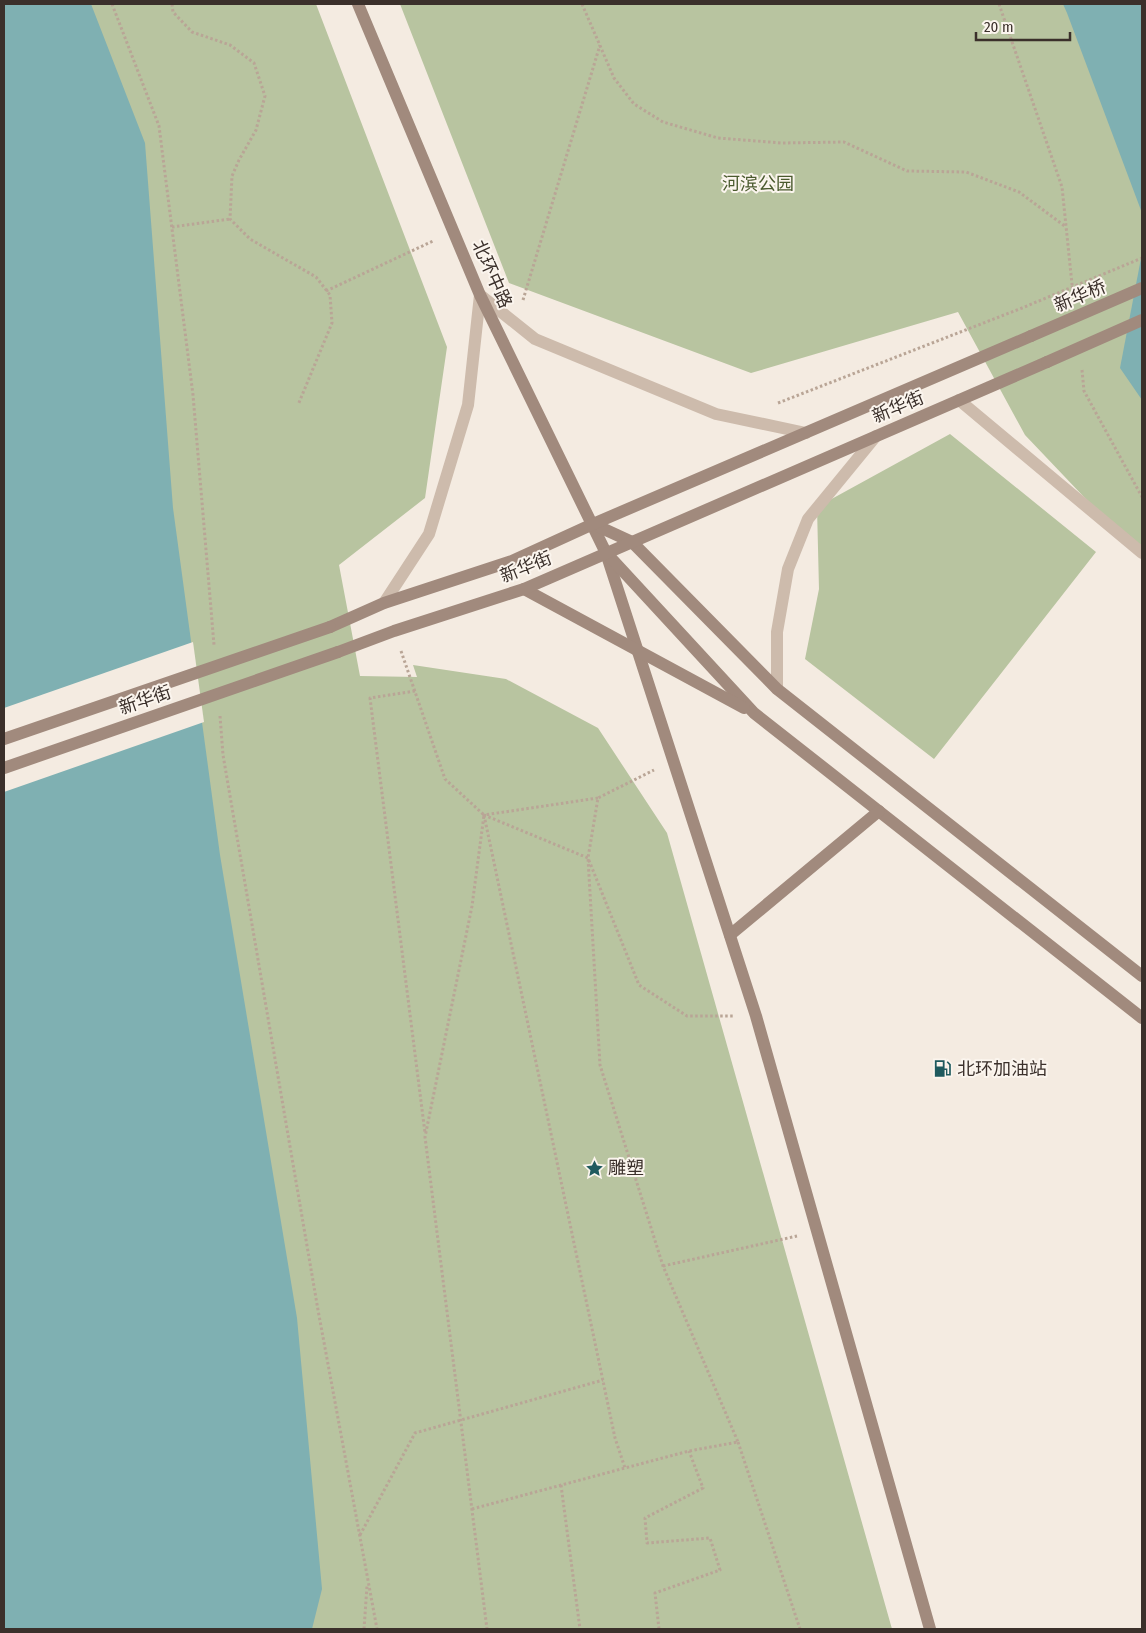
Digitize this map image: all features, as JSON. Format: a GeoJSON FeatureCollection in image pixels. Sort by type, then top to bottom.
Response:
{"type":"FeatureCollection","features":[{"type":"Feature","properties":{"kind":"main road","name":"北环中路"},"geometry":{"type":"LineString","coordinates":[[358,4],[480,294],[606,553]]}},
{"type":"Feature","properties":{"kind":"main road","name":"新华桥"},"geometry":{"type":"LineString","coordinates":[[1031,336],[1142,288]]}},
{"type":"Feature","properties":{"kind":"main road","name":"新华街"},"geometry":{"type":"LineString","coordinates":[[4,768],[394,631],[524,589],[1142,320]]}},
{"type":"Feature","properties":{"kind":"main road","name":"新华街"},"geometry":{"type":"LineString","coordinates":[[4,739],[330,627],[384,604],[512,561],[593,524],[1031,336]]}},
{"type":"Feature","properties":{"kind":"main road"},"geometry":{"type":"LineString","coordinates":[[593,524],[632,542],[777,688],[1142,976]]}},
{"type":"Feature","properties":{"kind":"main road"},"geometry":{"type":"LineString","coordinates":[[606,553],[756,1016],[930,1629]]}},
{"type":"Feature","properties":{"kind":"main road"},"geometry":{"type":"LineString","coordinates":[[606,553],[754,713],[1142,1018]]}},
{"type":"Feature","properties":{"kind":"main road"},"geometry":{"type":"LineString","coordinates":[[524,589],[754,713]]}},
{"type":"Feature","properties":{"kind":"main road"},"geometry":{"type":"LineString","coordinates":[[730,935],[879,811]]}},
{"type":"Feature","properties":{"kind":"street"},"geometry":{"type":"LineString","coordinates":[[480,294],[536,339],[716,414],[806,432]]}},
{"type":"Feature","properties":{"kind":"street"},"geometry":{"type":"LineString","coordinates":[[384,604],[429,534],[468,405],[480,294]]}},
{"type":"Feature","properties":{"kind":"street"},"geometry":{"type":"LineString","coordinates":[[960,400],[1142,553]]}},
{"type":"Feature","properties":{"kind":"street"},"geometry":{"type":"LineString","coordinates":[[777,688],[777,632],[788,569],[804,527],[808,519],[876,436]]}},
{"type":"Feature","properties":{"kind":"path"},"geometry":{"type":"LineString","coordinates":[[112,4],[159,126],[194,395],[214,648]]}},
{"type":"Feature","properties":{"kind":"path"},"geometry":{"type":"LineString","coordinates":[[172,4],[173,12],[192,32],[230,45],[254,63],[266,96],[256,130],[232,176],[230,219],[250,240],[316,277],[330,295],[332,323],[298,405]]}},
{"type":"Feature","properties":{"kind":"path"},"geometry":{"type":"LineString","coordinates":[[582,4],[614,78],[634,104],[663,122],[718,138],[782,144],[844,142],[907,171],[966,172],[1019,192],[1066,227]]}},
{"type":"Feature","properties":{"kind":"path"},"geometry":{"type":"LineString","coordinates":[[999,4],[1062,187],[1073,295]]}},
{"type":"Feature","properties":{"kind":"path"},"geometry":{"type":"LineString","coordinates":[[521,306],[600,45]]}},
{"type":"Feature","properties":{"kind":"path"},"geometry":{"type":"LineString","coordinates":[[172,227],[230,219]]}},
{"type":"Feature","properties":{"kind":"path"},"geometry":{"type":"LineString","coordinates":[[326,291],[454,232]]}},
{"type":"Feature","properties":{"kind":"path"},"geometry":{"type":"LineString","coordinates":[[774,405],[1022,308],[1142,258]]}},
{"type":"Feature","properties":{"kind":"path"},"geometry":{"type":"LineString","coordinates":[[1081,362],[1084,391],[1142,497]]}},
{"type":"Feature","properties":{"kind":"path"},"geometry":{"type":"LineString","coordinates":[[394,631],[445,779],[484,815],[588,858],[639,985],[687,1016],[756,1016]]}},
{"type":"Feature","properties":{"kind":"path"},"geometry":{"type":"LineString","coordinates":[[415,691],[370,698],[487,1629]]}},
{"type":"Feature","properties":{"kind":"path"},"geometry":{"type":"LineString","coordinates":[[220,716],[223,754],[231,803],[318,1310],[377,1629]]}},
{"type":"Feature","properties":{"kind":"path"},"geometry":{"type":"LineString","coordinates":[[484,815],[598,798],[673,761]]}},
{"type":"Feature","properties":{"kind":"path"},"geometry":{"type":"LineString","coordinates":[[598,798],[588,858],[600,1065],[664,1266],[738,1442],[800,1629]]}},
{"type":"Feature","properties":{"kind":"path"},"geometry":{"type":"LineString","coordinates":[[426,1136],[472,906],[484,815]]}},
{"type":"Feature","properties":{"kind":"path"},"geometry":{"type":"LineString","coordinates":[[484,815],[615,1438],[625,1468]]}},
{"type":"Feature","properties":{"kind":"path"},"geometry":{"type":"LineString","coordinates":[[664,1266],[817,1231]]}},
{"type":"Feature","properties":{"kind":"path"},"geometry":{"type":"LineString","coordinates":[[360,1535],[415,1433],[603,1380]]}},
{"type":"Feature","properties":{"kind":"path"},"geometry":{"type":"LineString","coordinates":[[472,1510],[689,1451],[738,1442]]}},
{"type":"Feature","properties":{"kind":"path"},"geometry":{"type":"LineString","coordinates":[[659,1629],[655,1593],[720,1570],[710,1538],[647,1543],[645,1518],[703,1488],[689,1451]]}},
{"type":"Feature","properties":{"kind":"path"},"geometry":{"type":"LineString","coordinates":[[561,1486],[580,1629]]}},
{"type":"Feature","properties":{"kind":"path"},"geometry":{"type":"LineString","coordinates":[[364,1629],[368,1580]]}},
{"type":"Feature","properties":{"kind":"green space"},"geometry":{"type":"Polygon","coordinates":[[[4,4],[316,4],[447,347],[425,498],[339,565],[360,676],[417,677],[413,665],[506,679],[598,728],[667,833],[892,1629],[4,1629],[4,4]]]}},
{"type":"Feature","properties":{"kind":"green space","name":"河滨公园"},"geometry":{"type":"Polygon","coordinates":[[[400,4],[1142,4],[1142,558],[1025,435],[958,312],[751,373],[509,283],[400,4]]]}},
{"type":"Feature","properties":{"kind":"green space"},"geometry":{"type":"Polygon","coordinates":[[[950,434],[1096,552],[934,759],[805,659],[819,589],[817,507],[950,434]]]}},
{"type":"Feature","properties":{"kind":"water"},"geometry":{"type":"Polygon","coordinates":[[[4,4],[91,4],[145,143],[173,508],[220,855],[297,1318],[322,1589],[312,1629],[4,1629],[4,4]]]}},
{"type":"Feature","properties":{"kind":"water"},"geometry":{"type":"Polygon","coordinates":[[[1063,4],[1142,4],[1142,213],[1067,13],[1063,4]]]}},
{"type":"Feature","properties":{"kind":"water"},"geometry":{"type":"Polygon","coordinates":[[[1142,253],[1142,400],[1120,368],[1142,253]]]}},
{"type":"Feature","properties":{"kind":"pier"},"geometry":{"type":"Polygon","coordinates":[[[193,642],[204,722],[4,792],[4,708],[193,642]]]}},
{"type":"Feature","properties":{"kind":"place","name":"北环加油站"},"geometry":{"type":"Point","coordinates":[943,1069]}},
{"type":"Feature","properties":{"kind":"place","name":"雕塑"},"geometry":{"type":"Point","coordinates":[594,1168]}}]}
